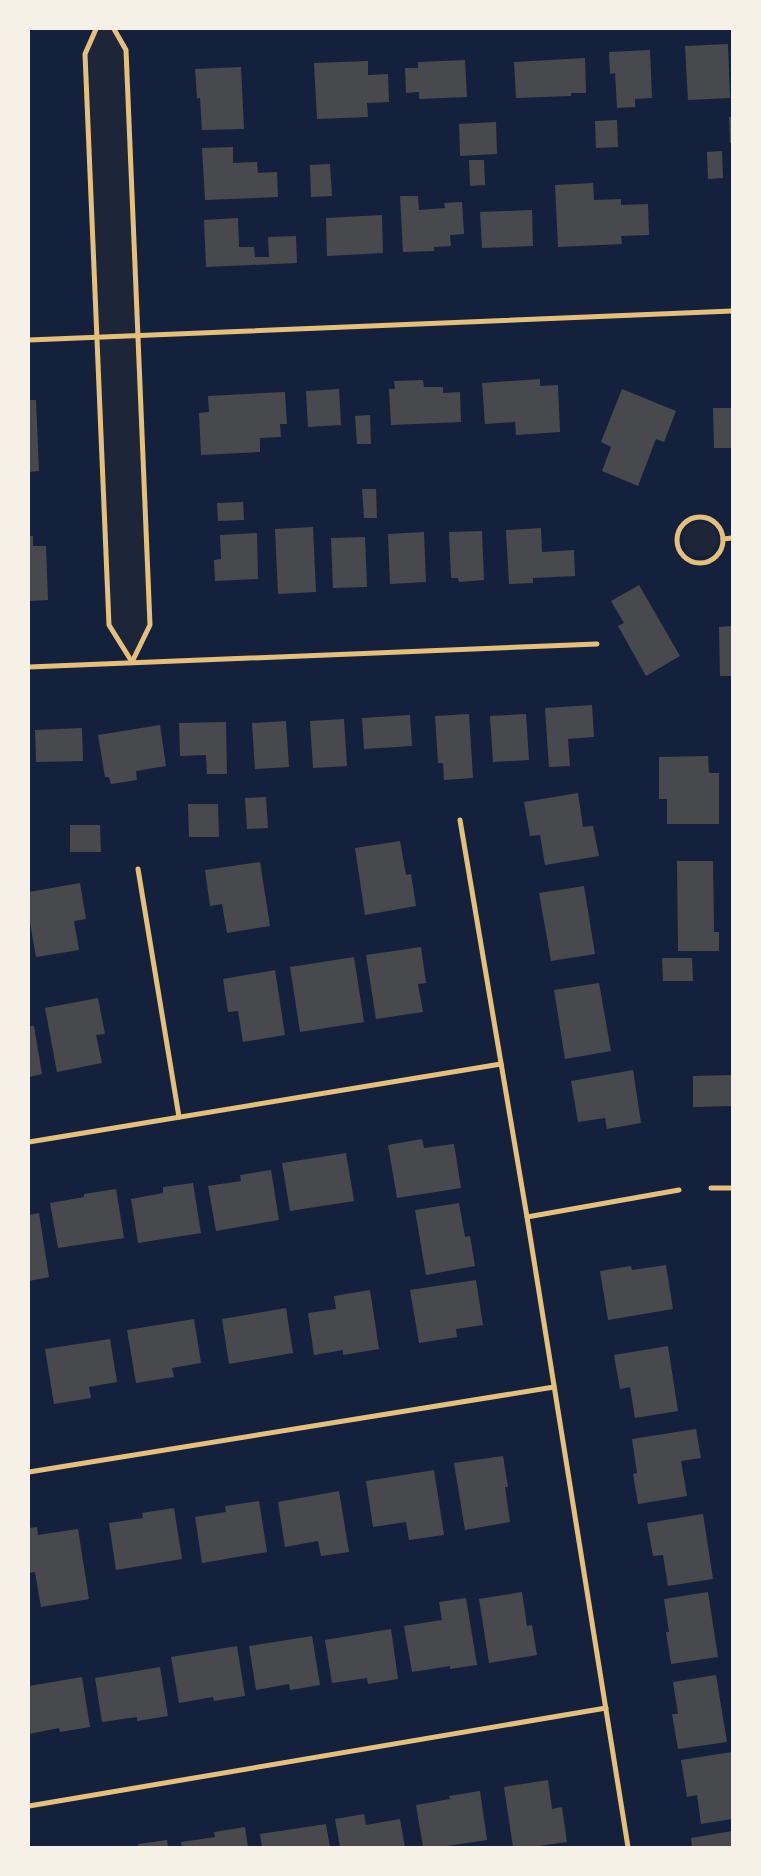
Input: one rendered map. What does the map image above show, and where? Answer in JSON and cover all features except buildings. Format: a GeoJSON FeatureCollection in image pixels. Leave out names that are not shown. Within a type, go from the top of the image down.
{"type":"FeatureCollection","features":[{"type":"Feature","properties":{"kind":"street"},"geometry":{"type":"LineString","coordinates":[[96,29],[85,54],[109,625],[132,662]]}},
{"type":"Feature","properties":{"kind":"street"},"geometry":{"type":"LineString","coordinates":[[114,29],[126,50],[150,624],[132,662]]}},
{"type":"Feature","properties":{"kind":"street"},"geometry":{"type":"LineString","coordinates":[[29,340],[732,311]]}},
{"type":"Feature","properties":{"kind":"street"},"geometry":{"type":"LineString","coordinates":[[698,517],[712,520],[718,525],[723,539],[719,553],[706,562],[692,561],[685,557],[678,543],[680,529],[685,523],[698,517]]}},
{"type":"Feature","properties":{"kind":"street"},"geometry":{"type":"LineString","coordinates":[[723,539],[732,538]]}},
{"type":"Feature","properties":{"kind":"street"},"geometry":{"type":"LineString","coordinates":[[29,666],[597,644]]}},
{"type":"Feature","properties":{"kind":"street"},"geometry":{"type":"LineString","coordinates":[[460,820],[500,1064],[528,1217],[628,1847]]}},
{"type":"Feature","properties":{"kind":"street"},"geometry":{"type":"LineString","coordinates":[[138,869],[180,1117]]}},
{"type":"Feature","properties":{"kind":"street"},"geometry":{"type":"LineString","coordinates":[[29,1142],[500,1064]]}},
{"type":"Feature","properties":{"kind":"street"},"geometry":{"type":"LineString","coordinates":[[711,1188],[732,1188]]}},
{"type":"Feature","properties":{"kind":"street"},"geometry":{"type":"LineString","coordinates":[[528,1217],[679,1190]]}},
{"type":"Feature","properties":{"kind":"street"},"geometry":{"type":"LineString","coordinates":[[29,1472],[554,1386]]}},
{"type":"Feature","properties":{"kind":"street"},"geometry":{"type":"LineString","coordinates":[[29,1806],[606,1708]]}},
{"type":"Feature","properties":{"kind":"shaded area"},"geometry":{"type":"Polygon","coordinates":[[[96,29],[114,29],[126,50],[150,625],[132,662],[109,625],[85,54],[96,29]]]}},
{"type":"Feature","properties":{"kind":"shaded area"},"geometry":{"type":"Polygon","coordinates":[[[701,522],[713,527],[718,539],[713,551],[701,556],[689,551],[684,539],[689,527],[701,522]]]}}]}
